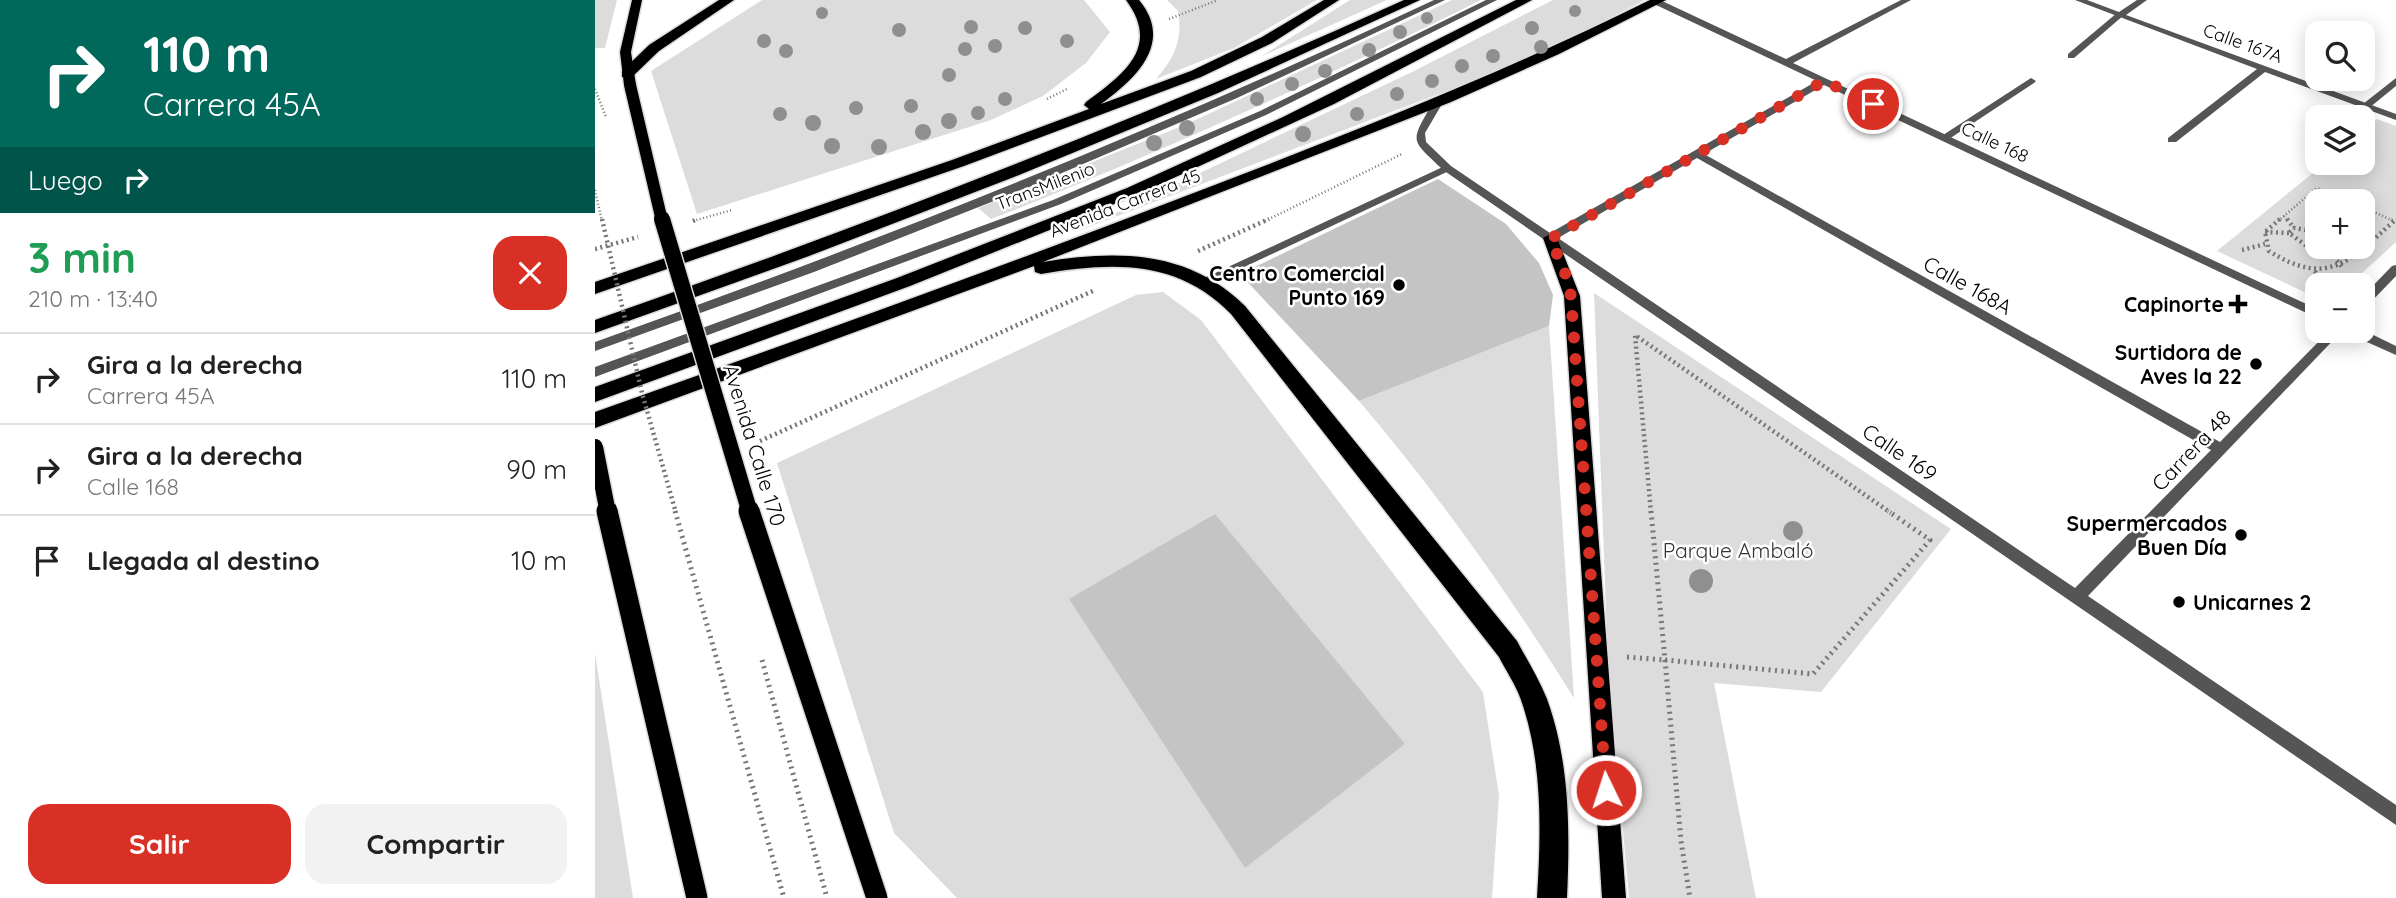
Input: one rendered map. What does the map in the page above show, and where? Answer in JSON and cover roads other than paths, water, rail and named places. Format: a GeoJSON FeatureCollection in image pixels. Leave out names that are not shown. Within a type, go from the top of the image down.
{"type":"FeatureCollection","features":[{"type":"Feature","properties":{"kind":"highway"},"geometry":{"type":"LineString","coordinates":[[628,79],[654,48],[728,0]]}},
{"type":"Feature","properties":{"kind":"highway"},"geometry":{"type":"LineString","coordinates":[[1067,122],[1111,91],[1147,48],[1149,27],[1143,10],[1132,0]]}},
{"type":"Feature","properties":{"kind":"highway"},"geometry":{"type":"LineString","coordinates":[[595,288],[1067,122],[1235,57],[1332,0]]}},
{"type":"Feature","properties":{"kind":"highway"},"geometry":{"type":"LineString","coordinates":[[595,327],[979,187],[1277,64],[1414,0]]}},
{"type":"Feature","properties":{"kind":"highway","name":"Avenida Carrera 45"},"geometry":{"type":"LineString","coordinates":[[595,395],[866,296],[1094,207],[1317,107],[1527,0]]}},
{"type":"Feature","properties":{"kind":"highway","name":"Avenida Carrera 45"},"geometry":{"type":"LineString","coordinates":[[595,420],[987,278],[1437,104],[1529,65],[1658,1]]}},
{"type":"Feature","properties":{"kind":"highway"},"geometry":{"type":"LineString","coordinates":[[987,278],[1062,264],[1114,260],[1170,268],[1204,281],[1238,310],[1508,649],[1533,698],[1545,739],[1555,860],[1552,898]]}},
{"type":"Feature","properties":{"kind":"main road","name":"Avenida Calle 170"},"geometry":{"type":"LineString","coordinates":[[637,0],[625,37],[628,79],[669,250],[737,472],[877,898]]}},
{"type":"Feature","properties":{"kind":"main road"},"geometry":{"type":"LineString","coordinates":[[1550,239],[1564,269],[1571,296],[1614,898]]}},
{"type":"Feature","properties":{"kind":"main road"},"geometry":{"type":"LineString","coordinates":[[595,447],[611,531],[697,898]]}},
{"type":"Feature","properties":{"kind":"street","name":"TransMilenio"},"geometry":{"type":"LineString","coordinates":[[595,347],[765,287],[1069,168],[1306,65],[1441,0]]}},
{"type":"Feature","properties":{"kind":"street","name":"TransMilenio"},"geometry":{"type":"LineString","coordinates":[[595,372],[1068,197],[1263,113],[1493,0]]}},
{"type":"Feature","properties":{"kind":"street"},"geometry":{"type":"LineString","coordinates":[[1786,63],[1907,0]]}},
{"type":"Feature","properties":{"kind":"street","name":"Calle 167A"},"geometry":{"type":"LineString","coordinates":[[2079,0],[2363,105]]}},
{"type":"Feature","properties":{"kind":"street"},"geometry":{"type":"LineString","coordinates":[[2071,56],[2120,15],[2143,0]]}},
{"type":"Feature","properties":{"kind":"street","name":"Calle 168"},"geometry":{"type":"LineString","coordinates":[[1658,1],[2305,308]]}},
{"type":"Feature","properties":{"kind":"street"},"geometry":{"type":"LineString","coordinates":[[2172,140],[2264,68]]}},
{"type":"Feature","properties":{"kind":"street"},"geometry":{"type":"LineString","coordinates":[[1945,138],[2031,80]]}},
{"type":"Feature","properties":{"kind":"street"},"geometry":{"type":"LineString","coordinates":[[1550,239],[1824,81]]}},
{"type":"Feature","properties":{"kind":"street"},"geometry":{"type":"LineString","coordinates":[[2367,105],[2396,81]]}},
{"type":"Feature","properties":{"kind":"street","name":"Calle 169"},"geometry":{"type":"LineString","coordinates":[[1437,104],[1420,133],[1421,143],[1447,167],[2396,816]]}},
{"type":"Feature","properties":{"kind":"street","name":"Calle 167A"},"geometry":{"type":"LineString","coordinates":[[2375,109],[2396,117]]}},
{"type":"Feature","properties":{"kind":"street","name":"Calle 168A"},"geometry":{"type":"LineString","coordinates":[[1697,154],[2221,449]]}},
{"type":"Feature","properties":{"kind":"street"},"geometry":{"type":"LineString","coordinates":[[1204,281],[1447,167]]}},
{"type":"Feature","properties":{"kind":"street"},"geometry":{"type":"LineString","coordinates":[[2375,291],[2396,269]]}},
{"type":"Feature","properties":{"kind":"street"},"geometry":{"type":"LineString","coordinates":[[2375,341],[2396,351]]}},
{"type":"Feature","properties":{"kind":"street","name":"Carrera 48"},"geometry":{"type":"LineString","coordinates":[[2076,598],[2324,343]]}},
{"type":"Feature","properties":{"kind":"place","name":"Centro Comercial Punto 169"},"geometry":{"type":"Point","coordinates":[1399,285]}},
{"type":"Feature","properties":{"kind":"place","name":"Capinorte"},"geometry":{"type":"Point","coordinates":[2238,304]}},
{"type":"Feature","properties":{"kind":"place","name":"Surtidora de Aves la 22"},"geometry":{"type":"Point","coordinates":[2256,364]}},
{"type":"Feature","properties":{"kind":"place","name":"Supermercados Buen Día"},"geometry":{"type":"Point","coordinates":[2241,535]}},
{"type":"Feature","properties":{"kind":"place","name":"Unicarnes 2"},"geometry":{"type":"Point","coordinates":[2179,602]}},
{"type":"Feature","properties":{"kind":"park label","name":"Parque Ambaló"},"geometry":{"type":"Point","coordinates":[1738,550]}}]}
